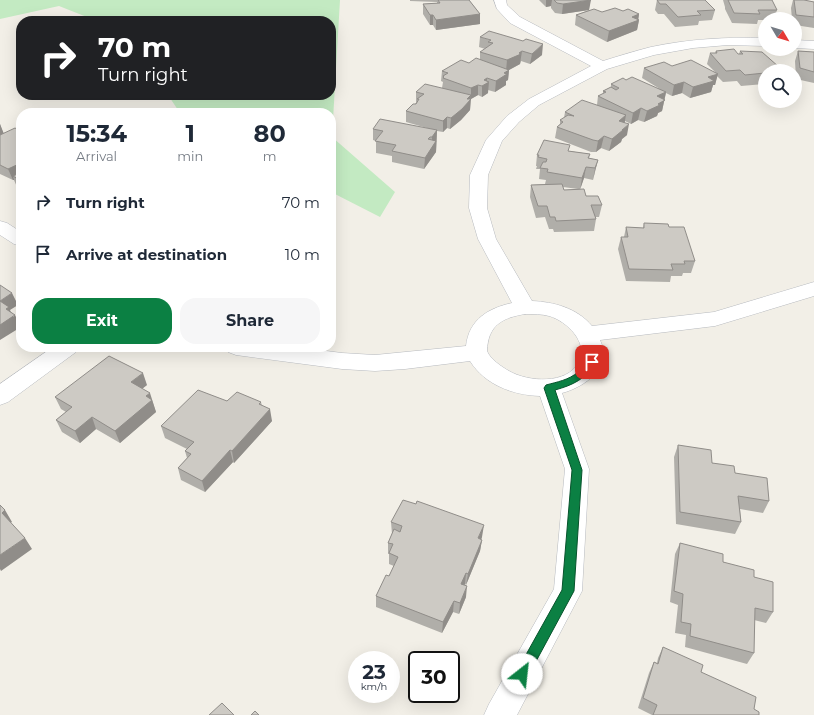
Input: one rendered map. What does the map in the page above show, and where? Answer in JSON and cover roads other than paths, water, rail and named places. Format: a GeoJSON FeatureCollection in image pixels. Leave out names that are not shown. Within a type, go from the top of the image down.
{"type":"FeatureCollection","features":[{"type":"Feature","properties":{"kind":"street"},"geometry":{"type":"LineString","coordinates":[[500,0],[501,6],[515,20],[602,66]]}},
{"type":"Feature","properties":{"kind":"street"},"geometry":{"type":"LineString","coordinates":[[525,307],[487,239],[478,208],[479,175],[494,140],[513,119],[534,102],[602,66],[652,50],[728,41],[758,42]]}},
{"type":"Feature","properties":{"kind":"street"},"geometry":{"type":"LineString","coordinates":[[802,44],[814,45]]}},
{"type":"Feature","properties":{"kind":"street"},"geometry":{"type":"LineString","coordinates":[[0,227],[16,237]]}},
{"type":"Feature","properties":{"kind":"street"},"geometry":{"type":"LineString","coordinates":[[588,334],[715,319],[814,289]]}},
{"type":"Feature","properties":{"kind":"street"},"geometry":{"type":"LineString","coordinates":[[525,307],[544,308],[562,314],[577,323],[588,334],[593,348],[592,362],[583,374],[568,383],[549,388],[529,387],[510,382],[494,373],[482,362],[477,352],[477,336],[483,325],[494,315],[508,309],[525,307]]}},
{"type":"Feature","properties":{"kind":"street"},"geometry":{"type":"LineString","coordinates":[[0,396],[61,352]]}},
{"type":"Feature","properties":{"kind":"street"},"geometry":{"type":"LineString","coordinates":[[274,352],[342,361],[375,363],[405,361],[477,352]]}},
{"type":"Feature","properties":{"kind":"street"},"geometry":{"type":"LineString","coordinates":[[500,715],[568,591],[577,470],[549,388]]}}]}
